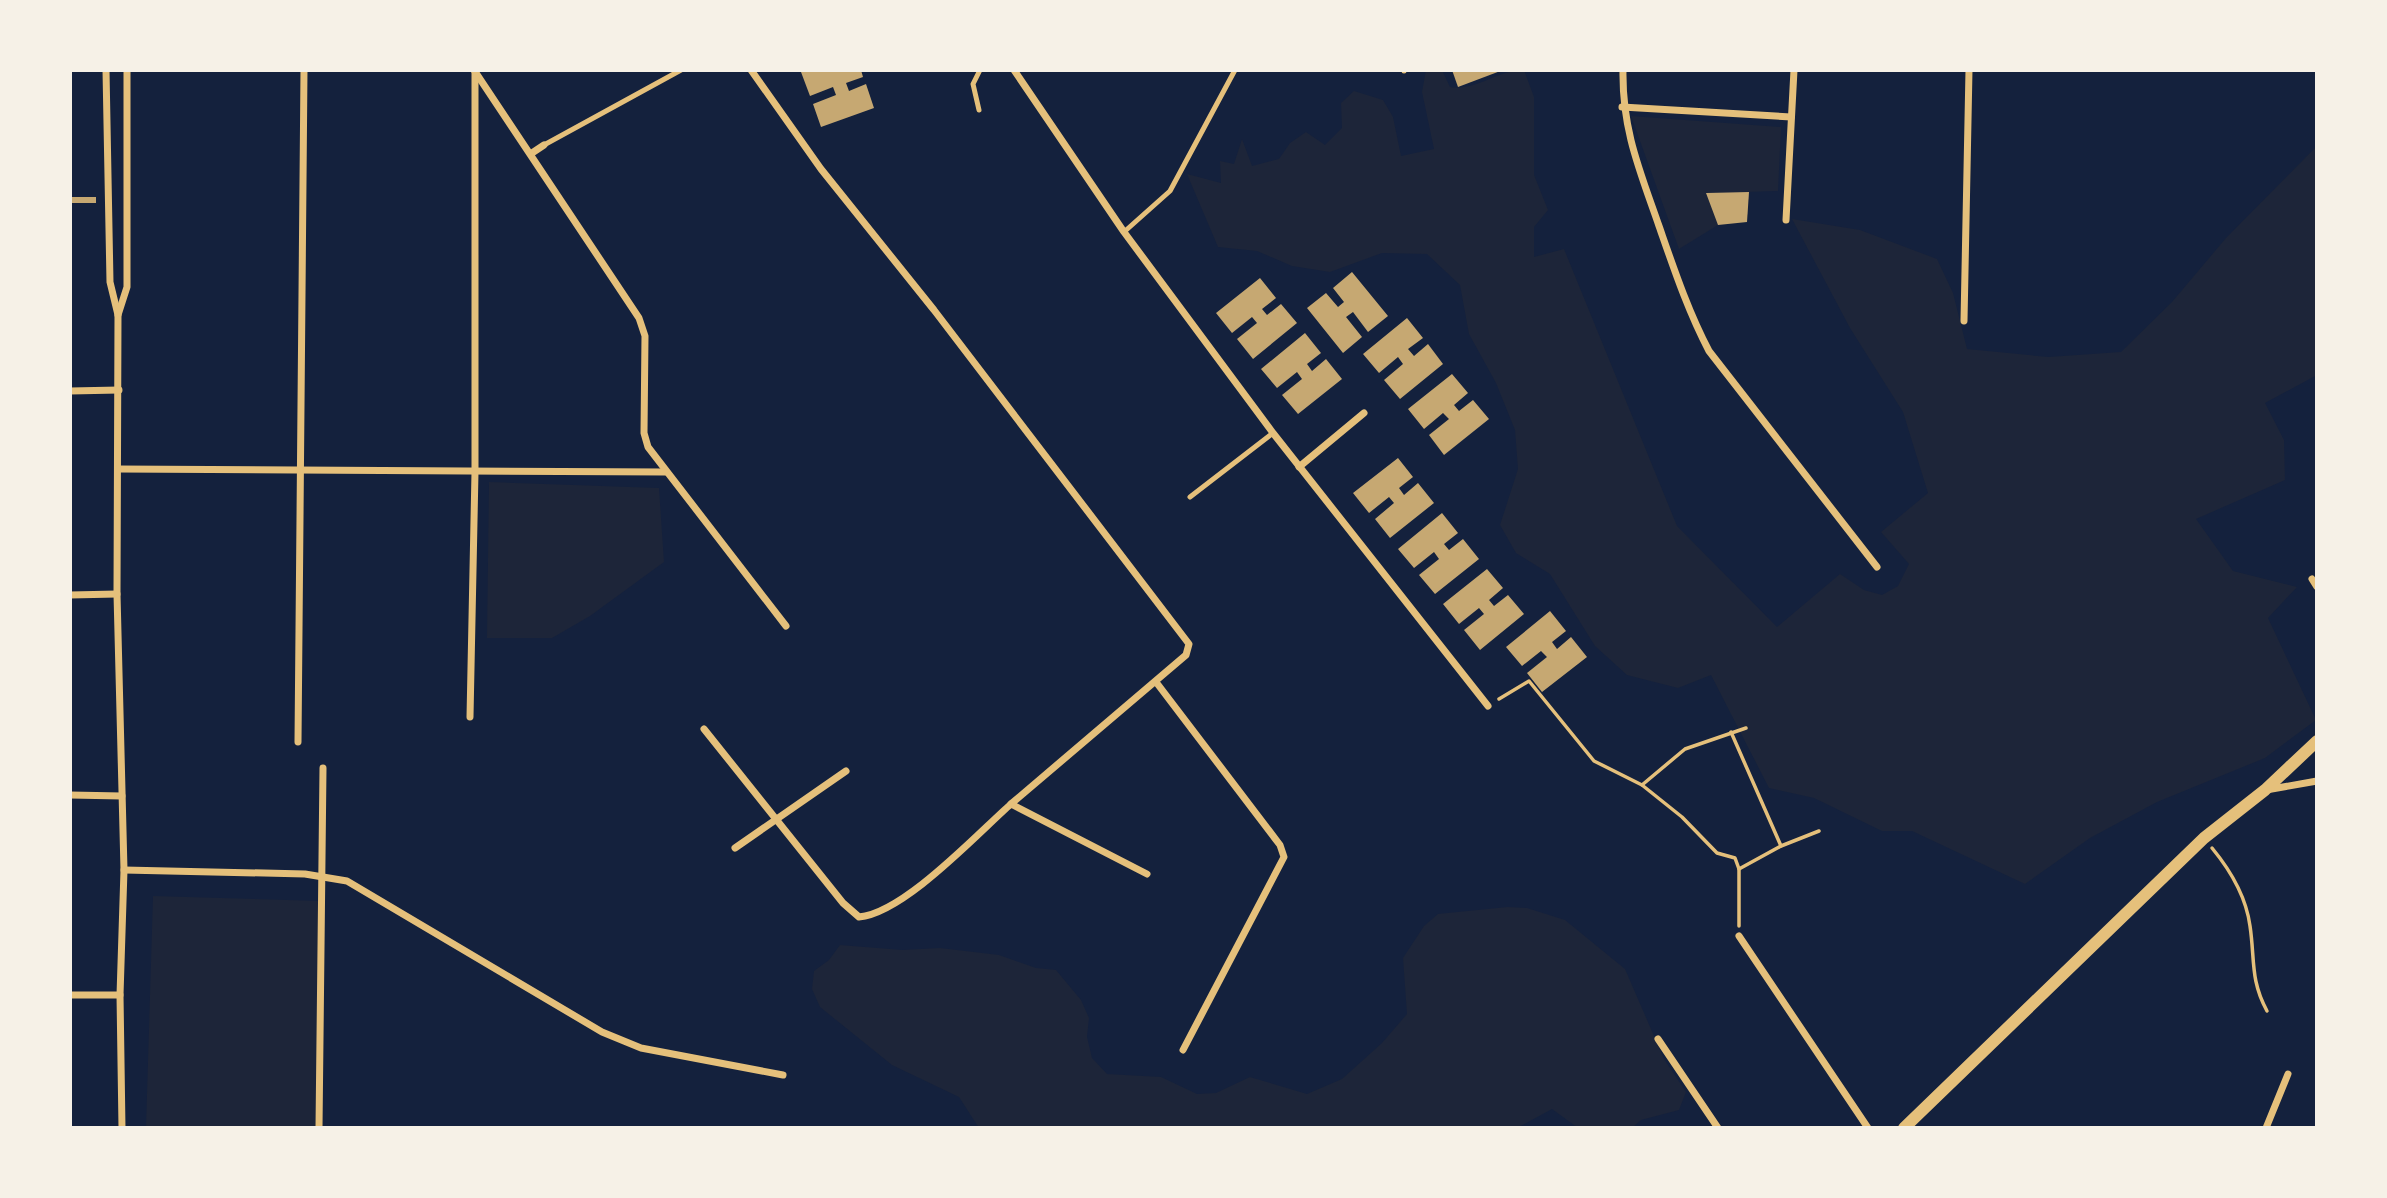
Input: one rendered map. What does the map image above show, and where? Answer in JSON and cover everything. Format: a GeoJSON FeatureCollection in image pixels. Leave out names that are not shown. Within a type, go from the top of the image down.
{"type":"FeatureCollection","features":[{"type":"Feature","properties":{"kind":"street"},"geometry":{"type":"LineString","coordinates":[[106,70],[110,282],[118,315],[117,594],[124,870],[120,995],[121,1128]]}},
{"type":"Feature","properties":{"kind":"street"},"geometry":{"type":"LineString","coordinates":[[118,315],[127,287],[127,70]]}},
{"type":"Feature","properties":{"kind":"street"},"geometry":{"type":"LineString","coordinates":[[298,742],[304,70]]}},
{"type":"Feature","properties":{"kind":"street"},"geometry":{"type":"LineString","coordinates":[[704,729],[843,903],[859,917],[869,916],[906,897],[1186,656],[1189,650],[1186,637],[934,310],[821,169],[751,70]]}},
{"type":"Feature","properties":{"kind":"street"},"geometry":{"type":"LineString","coordinates":[[1014,70],[1124,232],[1273,433],[1488,706]]}},
{"type":"Feature","properties":{"kind":"street"},"geometry":{"type":"LineString","coordinates":[[1623,70],[1622,107],[1629,137],[1689,313],[1709,351],[1877,568]]}},
{"type":"Feature","properties":{"kind":"street"},"geometry":{"type":"LineString","coordinates":[[1786,220],[1794,70]]}},
{"type":"Feature","properties":{"kind":"street"},"geometry":{"type":"LineString","coordinates":[[1964,321],[1969,70]]}},
{"type":"Feature","properties":{"kind":"street"},"geometry":{"type":"LineString","coordinates":[[475,71],[532,153],[639,318],[645,336],[644,433],[648,447],[786,626]]}},
{"type":"Feature","properties":{"kind":"street"},"geometry":{"type":"LineString","coordinates":[[470,718],[475,472],[475,71]]}},
{"type":"Feature","properties":{"kind":"street"},"geometry":{"type":"LineString","coordinates":[[1622,107],[1791,117]]}},
{"type":"Feature","properties":{"kind":"street"},"geometry":{"type":"LineString","coordinates":[[532,153],[544,145]]}},
{"type":"Feature","properties":{"kind":"street"},"geometry":{"type":"LineString","coordinates":[[70,391],[119,390]]}},
{"type":"Feature","properties":{"kind":"street"},"geometry":{"type":"LineString","coordinates":[[1299,467],[1364,413]]}},
{"type":"Feature","properties":{"kind":"street"},"geometry":{"type":"LineString","coordinates":[[118,469],[665,472]]}},
{"type":"Feature","properties":{"kind":"street"},"geometry":{"type":"LineString","coordinates":[[70,595],[117,594]]}},
{"type":"Feature","properties":{"kind":"street"},"geometry":{"type":"LineString","coordinates":[[1156,682],[1280,845],[1284,857],[1183,1051]]}},
{"type":"Feature","properties":{"kind":"street"},"geometry":{"type":"LineString","coordinates":[[1904,1128],[2204,838],[2265,790],[2317,741]]}},
{"type":"Feature","properties":{"kind":"street"},"geometry":{"type":"LineString","coordinates":[[319,1128],[324,876],[323,768]]}},
{"type":"Feature","properties":{"kind":"street"},"geometry":{"type":"LineString","coordinates":[[736,848],[846,771]]}},
{"type":"Feature","properties":{"kind":"street"},"geometry":{"type":"LineString","coordinates":[[2265,790],[2317,781]]}},
{"type":"Feature","properties":{"kind":"street"},"geometry":{"type":"LineString","coordinates":[[70,795],[122,796]]}},
{"type":"Feature","properties":{"kind":"street"},"geometry":{"type":"LineString","coordinates":[[1011,804],[1147,874]]}},
{"type":"Feature","properties":{"kind":"street"},"geometry":{"type":"LineString","coordinates":[[124,870],[324,876],[347,881],[602,1032],[641,1048],[783,1075]]}},
{"type":"Feature","properties":{"kind":"street"},"geometry":{"type":"LineString","coordinates":[[1739,936],[1868,1128]]}},
{"type":"Feature","properties":{"kind":"street"},"geometry":{"type":"LineString","coordinates":[[70,995],[120,995]]}},
{"type":"Feature","properties":{"kind":"street"},"geometry":{"type":"LineString","coordinates":[[1658,1039],[1718,1128]]}},
{"type":"Feature","properties":{"kind":"street"},"geometry":{"type":"LineString","coordinates":[[2266,1128],[2288,1074]]}},
{"type":"Feature","properties":{"kind":"lane"},"geometry":{"type":"LineString","coordinates":[[544,145],[681,70]]}},
{"type":"Feature","properties":{"kind":"lane"},"geometry":{"type":"LineString","coordinates":[[979,110],[973,84],[980,70]]}},
{"type":"Feature","properties":{"kind":"lane"},"geometry":{"type":"LineString","coordinates":[[1124,232],[1170,191],[1235,70]]}},
{"type":"Feature","properties":{"kind":"lane"},"geometry":{"type":"LineString","coordinates":[[1190,497],[1273,433]]}},
{"type":"Feature","properties":{"kind":"path"},"geometry":{"type":"LineString","coordinates":[[1488,706],[1529,681],[1594,761],[1642,785],[1682,817],[1717,853],[1735,858],[1739,869],[1739,936]]}},
{"type":"Feature","properties":{"kind":"path"},"geometry":{"type":"LineString","coordinates":[[1642,785],[1685,749],[1746,728]]}},
{"type":"Feature","properties":{"kind":"path"},"geometry":{"type":"LineString","coordinates":[[1731,732],[1781,846]]}},
{"type":"Feature","properties":{"kind":"path"},"geometry":{"type":"LineString","coordinates":[[1739,869],[1781,846],[1819,831]]}},
{"type":"Feature","properties":{"kind":"path"},"geometry":{"type":"LineString","coordinates":[[2204,838],[2233,874],[2242,896],[2250,924],[2255,990],[2267,1011]]}},
{"type":"Feature","properties":{"kind":"shaded area"},"geometry":{"type":"Polygon","coordinates":[[[1426,70],[1442,70],[1450,87],[1460,87],[1524,70],[1534,97],[1534,175],[1548,210],[1534,227],[1534,257],[1564,249],[1677,526],[1777,627],[1840,574],[1864,590],[1882,595],[1898,586],[1909,564],[1881,532],[1928,493],[1903,412],[1850,328],[1792,219],[1860,230],[1937,259],[1953,293],[1967,349],[2048,357],[2121,352],[2172,302],[2226,238],[2317,146],[2317,375],[2265,403],[2284,440],[2285,480],[2196,519],[2233,571],[2297,587],[2268,618],[2316,720],[2265,758],[2157,802],[2090,838],[2025,884],[1912,831],[1882,831],[1814,798],[1769,788],[1711,675],[1678,688],[1627,675],[1595,646],[1550,574],[1516,553],[1500,525],[1518,469],[1515,430],[1496,383],[1469,334],[1460,285],[1427,254],[1382,253],[1330,272],[1292,266],[1257,251],[1218,247],[1187,174],[1221,183],[1220,161],[1234,164],[1242,139],[1252,166],[1279,159],[1290,143],[1306,132],[1325,145],[1342,128],[1341,103],[1354,91],[1383,100],[1393,117],[1401,156],[1434,149],[1422,92],[1426,70]]]}},
{"type":"Feature","properties":{"kind":"shaded area"},"geometry":{"type":"Polygon","coordinates":[[[1631,116],[1781,127],[1778,191],[1706,193],[1718,225],[1679,249],[1631,116]]]}},
{"type":"Feature","properties":{"kind":"shaded area"},"geometry":{"type":"Polygon","coordinates":[[[489,482],[659,488],[664,562],[590,616],[552,638],[487,638],[489,482]]]}},
{"type":"Feature","properties":{"kind":"shaded area"},"geometry":{"type":"Polygon","coordinates":[[[153,896],[321,901],[321,1128],[146,1128],[153,896]]]}},
{"type":"Feature","properties":{"kind":"shaded area"},"geometry":{"type":"Polygon","coordinates":[[[1508,907],[1527,908],[1565,920],[1625,969],[1664,1059],[1686,1092],[1679,1110],[1641,1120],[1632,1128],[1578,1128],[1552,1109],[1517,1128],[979,1128],[959,1097],[892,1065],[820,1007],[812,989],[814,971],[829,960],[840,945],[902,950],[940,948],[999,955],[1036,968],[1056,970],[1081,1000],[1089,1018],[1087,1037],[1092,1058],[1107,1074],[1161,1077],[1197,1094],[1216,1093],[1250,1077],[1307,1094],[1342,1079],[1382,1043],[1407,1014],[1403,958],[1424,926],[1438,914],[1508,907]]]}},
{"type":"Feature","properties":{"kind":"building"},"geometry":{"type":"Polygon","coordinates":[[[861,70],[863,77],[846,83],[849,91],[866,84],[874,108],[821,127],[813,104],[836,95],[833,87],[810,96],[801,72],[861,70]]]}},
{"type":"Feature","properties":{"kind":"building"},"geometry":{"type":"Polygon","coordinates":[[[1452,70],[1503,70],[1458,87],[1452,70]]]}},
{"type":"Feature","properties":{"kind":"building"},"geometry":{"type":"Polygon","coordinates":[[[1749,192],[1747,222],[1718,225],[1706,193],[1749,192]]]}},
{"type":"Feature","properties":{"kind":"building"},"geometry":{"type":"Polygon","coordinates":[[[70,197],[96,197],[96,203],[70,203],[70,197]]]}},
{"type":"Feature","properties":{"kind":"building"},"geometry":{"type":"Polygon","coordinates":[[[1352,272],[1388,316],[1368,332],[1353,312],[1346,317],[1362,337],[1343,353],[1307,308],[1326,293],[1338,307],[1344,302],[1333,288],[1352,272]]]}},
{"type":"Feature","properties":{"kind":"building"},"geometry":{"type":"Polygon","coordinates":[[[1260,278],[1276,298],[1262,309],[1267,315],[1281,304],[1297,323],[1253,359],[1237,339],[1257,323],[1252,317],[1232,333],[1216,313],[1260,278]]]}},
{"type":"Feature","properties":{"kind":"building"},"geometry":{"type":"Polygon","coordinates":[[[1407,318],[1423,338],[1408,349],[1414,356],[1428,344],[1443,364],[1400,399],[1384,380],[1403,364],[1398,357],[1379,373],[1363,354],[1407,318]]]}},
{"type":"Feature","properties":{"kind":"building"},"geometry":{"type":"Polygon","coordinates":[[[1305,333],[1321,353],[1307,364],[1312,371],[1326,359],[1342,379],[1298,414],[1282,395],[1302,379],[1297,372],[1277,388],[1261,369],[1305,333]]]}},
{"type":"Feature","properties":{"kind":"building"},"geometry":{"type":"Polygon","coordinates":[[[1452,374],[1468,393],[1454,405],[1459,411],[1473,400],[1489,419],[1444,455],[1429,435],[1449,419],[1443,413],[1424,429],[1408,409],[1452,374]]]}},
{"type":"Feature","properties":{"kind":"building"},"geometry":{"type":"Polygon","coordinates":[[[1398,458],[1413,477],[1399,488],[1404,495],[1418,483],[1434,503],[1390,538],[1375,519],[1394,503],[1389,497],[1369,513],[1353,493],[1398,458]]]}},
{"type":"Feature","properties":{"kind":"building"},"geometry":{"type":"Polygon","coordinates":[[[1442,513],[1458,533],[1444,544],[1449,550],[1463,539],[1479,559],[1435,594],[1419,575],[1439,559],[1434,552],[1414,568],[1398,549],[1442,513]]]}},
{"type":"Feature","properties":{"kind":"building"},"geometry":{"type":"Polygon","coordinates":[[[1487,569],[1503,588],[1489,600],[1494,606],[1508,595],[1524,614],[1480,650],[1464,630],[1484,614],[1479,608],[1459,624],[1443,604],[1487,569]]]}},
{"type":"Feature","properties":{"kind":"building"},"geometry":{"type":"Polygon","coordinates":[[[1550,611],[1566,631],[1552,642],[1557,649],[1571,637],[1587,657],[1542,692],[1527,673],[1547,657],[1541,651],[1522,666],[1506,647],[1550,611]]]}}]}
